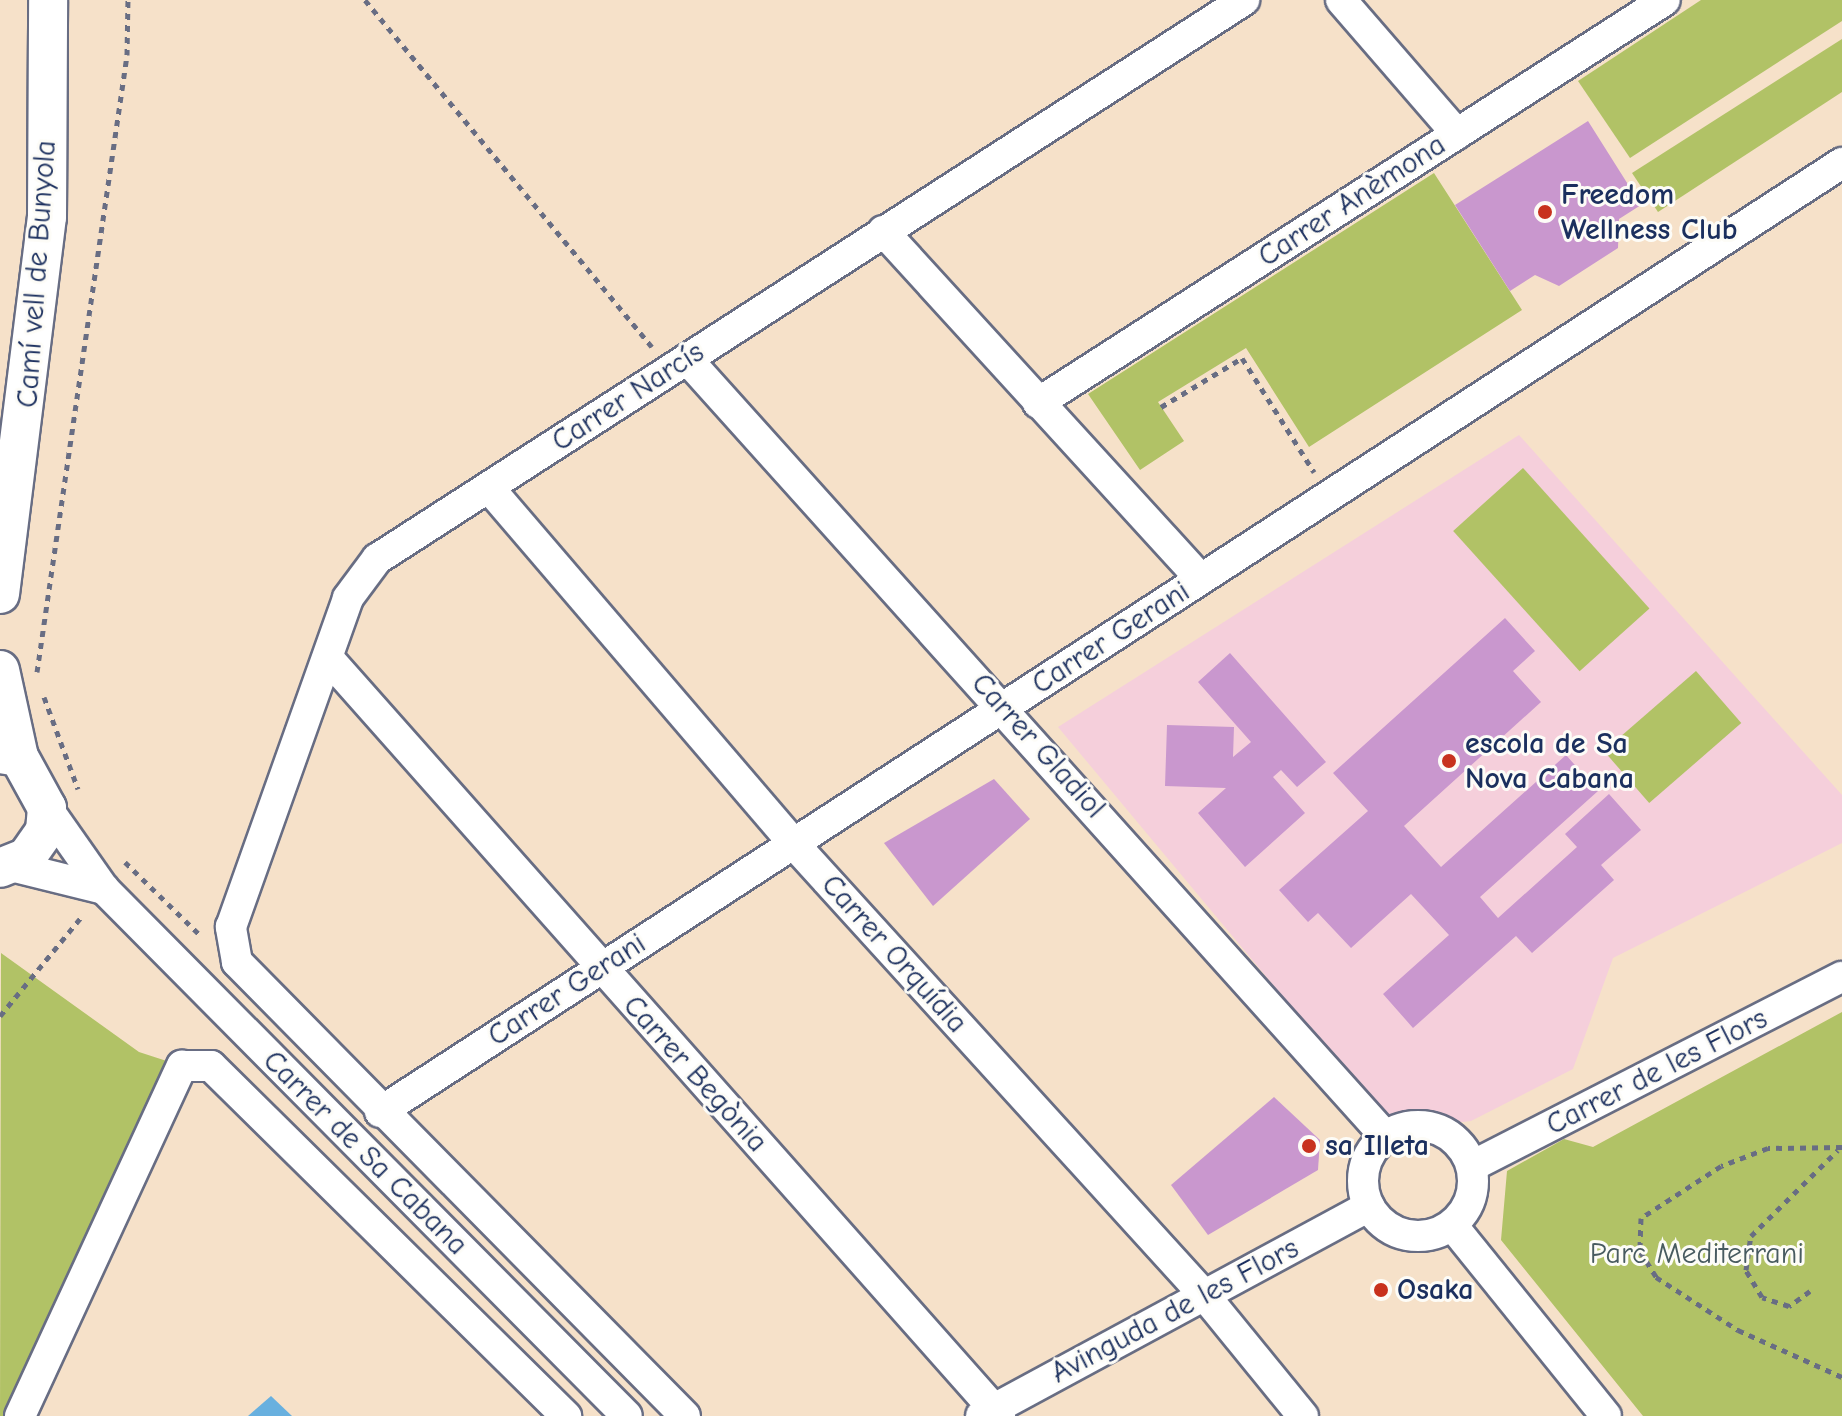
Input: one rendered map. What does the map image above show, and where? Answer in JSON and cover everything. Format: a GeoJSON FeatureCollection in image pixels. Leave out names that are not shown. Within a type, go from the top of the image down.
{"type":"FeatureCollection","features":[{"type":"Feature","properties":{"kind":"street","name":"Camí vell de Bunyola"},"geometry":{"type":"LineString","coordinates":[[0,594],[47,217],[48,0]]}},
{"type":"Feature","properties":{"kind":"street","name":"Carrer Narcís"},"geometry":{"type":"LineString","coordinates":[[380,1112],[237,962],[231,927],[348,598],[377,559],[1244,0]]}},
{"type":"Feature","properties":{"kind":"street"},"geometry":{"type":"LineString","coordinates":[[1341,0],[1457,134]]}},
{"type":"Feature","properties":{"kind":"street","name":"Carrer Anèmona"},"geometry":{"type":"LineString","coordinates":[[1038,403],[1665,0]]}},
{"type":"Feature","properties":{"kind":"street","name":"Carrer Gerani"},"geometry":{"type":"LineString","coordinates":[[380,1112],[1842,163]]}},
{"type":"Feature","properties":{"kind":"street"},"geometry":{"type":"LineString","coordinates":[[883,231],[1201,579]]}},
{"type":"Feature","properties":{"kind":"street","name":"Carrer Gladiol"},"geometry":{"type":"LineString","coordinates":[[687,359],[1004,707],[1386,1137]]}},
{"type":"Feature","properties":{"kind":"street","name":"Carrer Orquídia"},"geometry":{"type":"LineString","coordinates":[[489,488],[793,843],[1205,1296],[1303,1416]]}},
{"type":"Feature","properties":{"kind":"street","name":"Carrer Begònia"},"geometry":{"type":"LineString","coordinates":[[328,658],[992,1414]]}},
{"type":"Feature","properties":{"kind":"street"},"geometry":{"type":"LineString","coordinates":[[0,670],[10,756],[65,805],[45,831],[7,867]]}},
{"type":"Feature","properties":{"kind":"street","name":"Carrer de Sa Cabana"},"geometry":{"type":"LineString","coordinates":[[65,805],[104,889],[627,1416]]}},
{"type":"Feature","properties":{"kind":"street"},"geometry":{"type":"LineString","coordinates":[[7,867],[104,889]]}},
{"type":"Feature","properties":{"kind":"street","name":"Carrer de les Flors"},"geometry":{"type":"LineString","coordinates":[[1472,1166],[1842,977]]}},
{"type":"Feature","properties":{"kind":"street"},"geometry":{"type":"LineString","coordinates":[[20,1416],[182,1066],[211,1066],[566,1416]]}},
{"type":"Feature","properties":{"kind":"street"},"geometry":{"type":"LineString","coordinates":[[380,1112],[685,1416]]}},
{"type":"Feature","properties":{"kind":"street"},"geometry":{"type":"LineString","coordinates":[[1432,1128],[1457,1142],[1472,1166],[1473,1193],[1452,1225],[1414,1237],[1395,1232],[1369,1206],[1364,1168],[1386,1137],[1432,1128]]}},
{"type":"Feature","properties":{"kind":"street","name":"Avinguda de les Flors"},"geometry":{"type":"LineString","coordinates":[[992,1414],[1369,1206]]}},
{"type":"Feature","properties":{"kind":"street"},"geometry":{"type":"LineString","coordinates":[[1452,1225],[1606,1416]]}},
{"type":"Feature","properties":{"kind":"path"},"geometry":{"type":"LineString","coordinates":[[36,678],[127,55],[128,0]]}},
{"type":"Feature","properties":{"kind":"path"},"geometry":{"type":"LineString","coordinates":[[365,0],[645,345],[687,359]]}},
{"type":"Feature","properties":{"kind":"path"},"geometry":{"type":"LineString","coordinates":[[1161,407],[1242,358],[1329,496]]}},
{"type":"Feature","properties":{"kind":"path"},"geometry":{"type":"LineString","coordinates":[[42,692],[65,805]]}},
{"type":"Feature","properties":{"kind":"path"},"geometry":{"type":"LineString","coordinates":[[112,848],[200,935]]}},
{"type":"Feature","properties":{"kind":"path"},"geometry":{"type":"LineString","coordinates":[[0,1016],[104,889]]}},
{"type":"Feature","properties":{"kind":"path"},"geometry":{"type":"LineString","coordinates":[[1841,1148],[1768,1148],[1721,1166],[1641,1218],[1640,1251],[1656,1277],[1738,1330],[1842,1377]]}},
{"type":"Feature","properties":{"kind":"path"},"geometry":{"type":"LineString","coordinates":[[1810,1291],[1789,1306],[1762,1297],[1746,1270],[1751,1236],[1841,1148]]}},
{"type":"Feature","properties":{"kind":"shaded area","name":"escola de Sa Nova Cabana"},"geometry":{"type":"Polygon","coordinates":[[[1519,435],[1842,795],[1842,843],[1613,958],[1573,1069],[1471,1121],[1395,1131],[1058,727],[1519,435]]]}},
{"type":"Feature","properties":{"kind":"green space"},"geometry":{"type":"Polygon","coordinates":[[[1701,0],[1842,0],[1842,21],[1630,158],[1578,81],[1701,0]]]}},
{"type":"Feature","properties":{"kind":"green space"},"geometry":{"type":"Polygon","coordinates":[[[1842,39],[1842,92],[1658,212],[1632,173],[1842,39]]]}},
{"type":"Feature","properties":{"kind":"green space"},"geometry":{"type":"Polygon","coordinates":[[[1434,173],[1522,310],[1309,447],[1246,348],[1158,402],[1184,441],[1140,470],[1088,394],[1434,173]]]}},
{"type":"Feature","properties":{"kind":"green space"},"geometry":{"type":"Polygon","coordinates":[[[1523,468],[1649,608],[1580,671],[1453,531],[1523,468]]]}},
{"type":"Feature","properties":{"kind":"green space"},"geometry":{"type":"Polygon","coordinates":[[[1696,671],[1741,723],[1649,803],[1604,751],[1696,671]]]}},
{"type":"Feature","properties":{"kind":"green space"},"geometry":{"type":"Polygon","coordinates":[[[1,953],[139,1052],[182,1066],[20,1416],[0,1416],[1,953]]]}},
{"type":"Feature","properties":{"kind":"green space","name":"Parc Mediterrani"},"geometry":{"type":"Polygon","coordinates":[[[1842,1012],[1842,1416],[1643,1416],[1501,1240],[1507,1171],[1564,1139],[1593,1147],[1842,1012]]]}},
{"type":"Feature","properties":{"kind":"water"},"geometry":{"type":"Polygon","coordinates":[[[271,1396],[292,1416],[248,1416],[271,1396]]]}},
{"type":"Feature","properties":{"kind":"building","name":"Freedom Wellness Club"},"geometry":{"type":"Polygon","coordinates":[[[1588,121],[1641,205],[1619,219],[1618,248],[1559,286],[1535,275],[1510,291],[1455,205],[1588,121]]]}},
{"type":"Feature","properties":{"kind":"building"},"geometry":{"type":"Polygon","coordinates":[[[1505,618],[1535,651],[1513,671],[1541,702],[1404,826],[1441,867],[1566,755],[1598,791],[1480,897],[1498,918],[1577,847],[1565,834],[1609,794],[1641,830],[1601,865],[1614,880],[1532,953],[1516,936],[1413,1028],[1383,994],[1449,935],[1411,894],[1351,948],[1318,913],[1308,922],[1279,890],[1368,811],[1333,773],[1505,618]]]}},
{"type":"Feature","properties":{"kind":"building"},"geometry":{"type":"Polygon","coordinates":[[[1230,653],[1326,762],[1297,787],[1281,770],[1273,777],[1305,813],[1245,867],[1198,813],[1226,788],[1165,786],[1167,725],[1234,727],[1233,757],[1251,742],[1198,682],[1230,653]]]}},
{"type":"Feature","properties":{"kind":"building"},"geometry":{"type":"Polygon","coordinates":[[[994,779],[1030,819],[933,906],[884,843],[994,779]]]}},
{"type":"Feature","properties":{"kind":"building"},"geometry":{"type":"Polygon","coordinates":[[[1274,1097],[1320,1140],[1318,1170],[1208,1235],[1171,1185],[1274,1097]]]}},
{"type":"Feature","properties":{"kind":"place","name":"Freedom Wellness Club"},"geometry":{"type":"Point","coordinates":[1545,212]}},
{"type":"Feature","properties":{"kind":"place","name":"escola de Sa Nova Cabana"},"geometry":{"type":"Point","coordinates":[1449,761]}},
{"type":"Feature","properties":{"kind":"place","name":"sa Illeta"},"geometry":{"type":"Point","coordinates":[1309,1146]}},
{"type":"Feature","properties":{"kind":"place","name":"Osaka"},"geometry":{"type":"Point","coordinates":[1381,1290]}}]}
